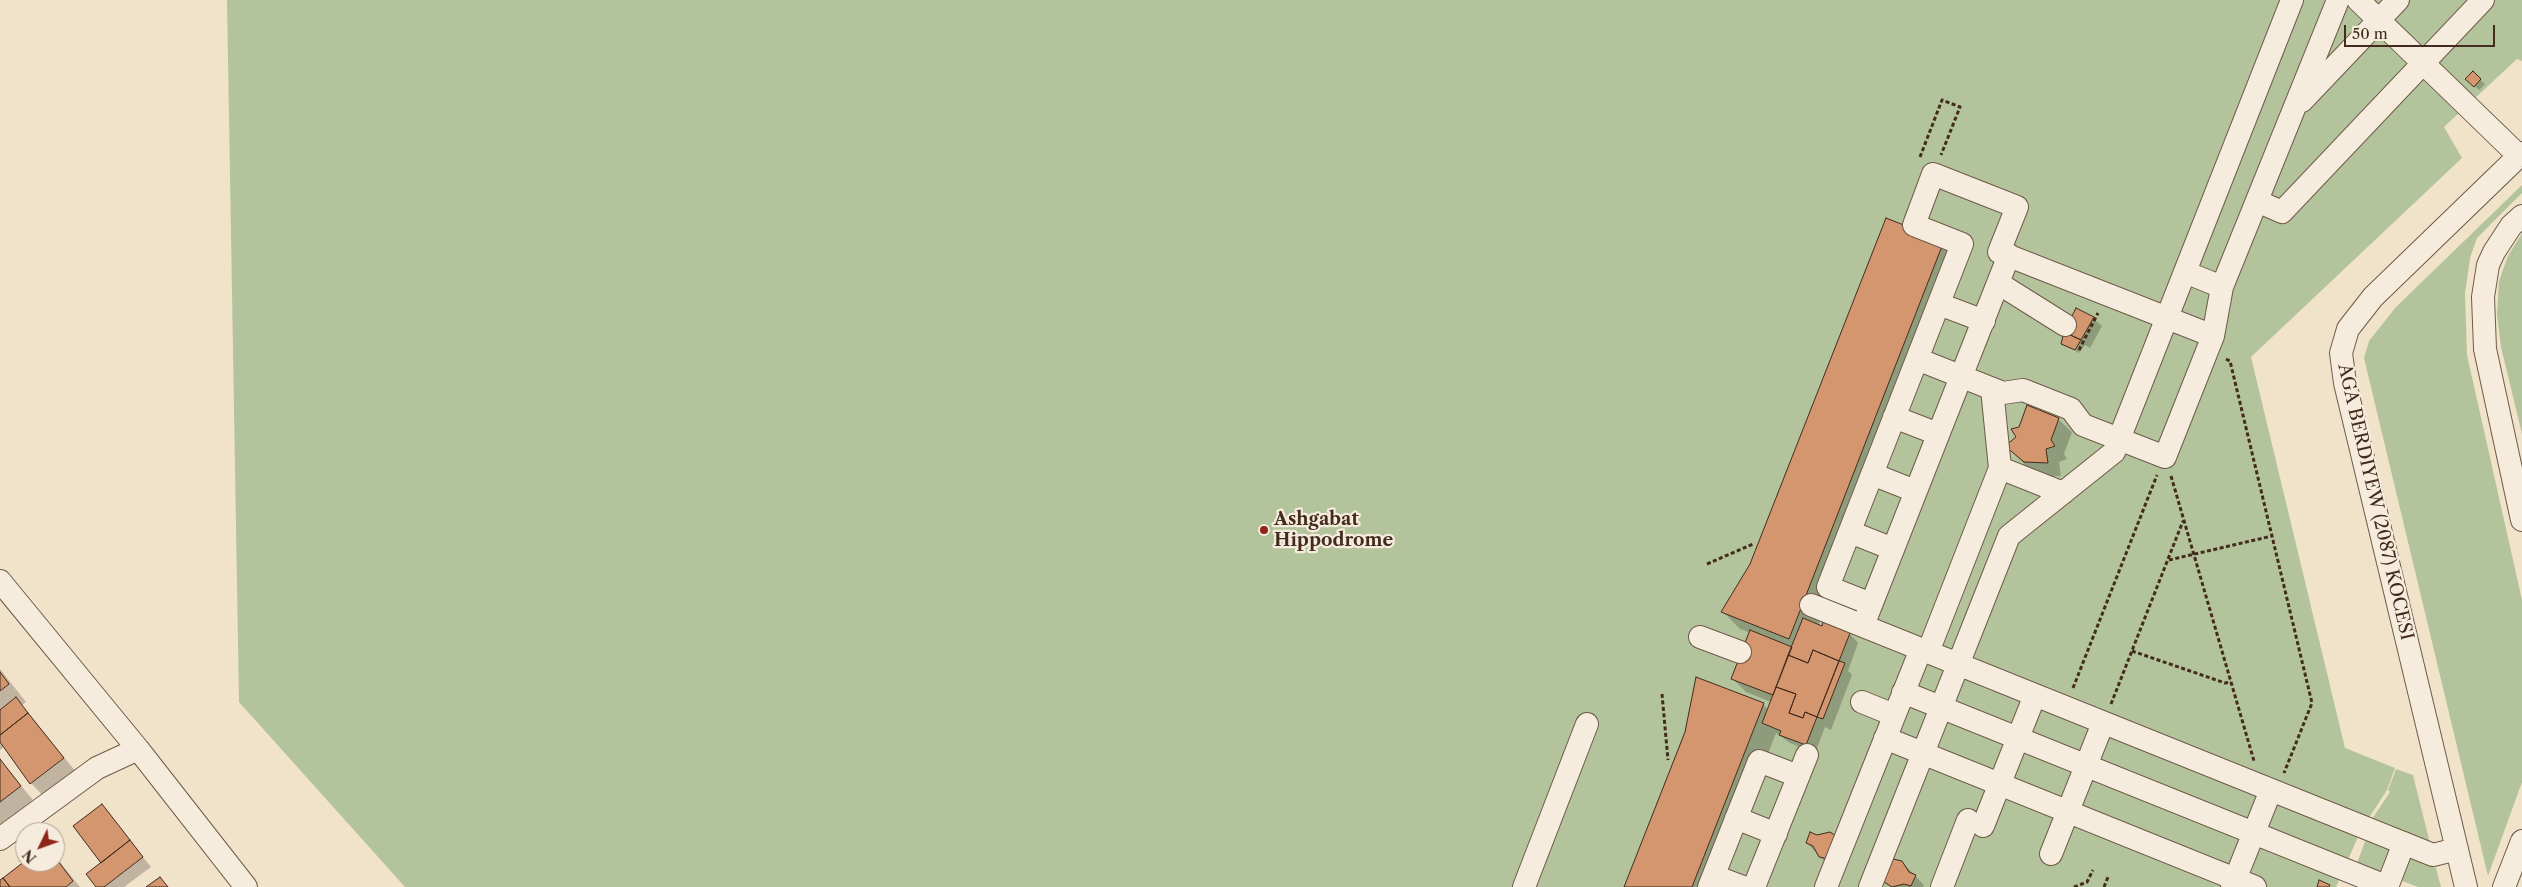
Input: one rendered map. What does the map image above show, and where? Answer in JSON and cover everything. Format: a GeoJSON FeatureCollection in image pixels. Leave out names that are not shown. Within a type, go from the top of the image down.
{"type":"FeatureCollection","features":[{"type":"Feature","properties":{"kind":"street"},"geometry":{"type":"LineString","coordinates":[[1870,887],[2009,536],[2114,452],[2292,0]]}},
{"type":"Feature","properties":{"kind":"street"},"geometry":{"type":"LineString","coordinates":[[1917,359],[2003,393],[2023,390],[2071,409],[2084,425],[2165,457],[2210,343],[2222,287],[2338,0]]}},
{"type":"Feature","properties":{"kind":"street"},"geometry":{"type":"LineString","coordinates":[[2358,0],[2520,154]]}},
{"type":"Feature","properties":{"kind":"street"},"geometry":{"type":"LineString","coordinates":[[2294,109],[2398,0]]}},
{"type":"Feature","properties":{"kind":"street"},"geometry":{"type":"LineString","coordinates":[[2257,201],[2282,212],[2483,0]]}},
{"type":"Feature","properties":{"kind":"street","name":"AGA BERDIYEW (2087) KOCESI"},"geometry":{"type":"LineString","coordinates":[[2466,887],[2345,383],[2341,353],[2348,329],[2373,297],[2520,154]]}},
{"type":"Feature","properties":{"kind":"street"},"geometry":{"type":"LineString","coordinates":[[1871,604],[1828,587],[1962,244],[1914,225],[1925,169],[2017,207],[1999,252],[2167,318],[2210,343]]}},
{"type":"Feature","properties":{"kind":"street"},"geometry":{"type":"LineString","coordinates":[[2522,216],[2501,239],[2488,265],[2483,297],[2483,320],[2486,349],[2522,520]]}},
{"type":"Feature","properties":{"kind":"street"},"geometry":{"type":"LineString","coordinates":[[1863,626],[2009,255]]}},
{"type":"Feature","properties":{"kind":"street"},"geometry":{"type":"LineString","coordinates":[[2185,272],[2222,287]]}},
{"type":"Feature","properties":{"kind":"street"},"geometry":{"type":"LineString","coordinates":[[1998,284],[2065,325]]}},
{"type":"Feature","properties":{"kind":"street"},"geometry":{"type":"LineString","coordinates":[[1939,304],[1984,321]]}},
{"type":"Feature","properties":{"kind":"street"},"geometry":{"type":"LineString","coordinates":[[1826,887],[1903,692],[1925,651],[1979,524],[2000,468],[1992,389]]}},
{"type":"Feature","properties":{"kind":"street"},"geometry":{"type":"LineString","coordinates":[[1894,417],[1938,434]]}},
{"type":"Feature","properties":{"kind":"street"},"geometry":{"type":"LineString","coordinates":[[2000,468],[2063,493]]}},
{"type":"Feature","properties":{"kind":"street"},"geometry":{"type":"LineString","coordinates":[[1872,474],[1915,491]]}},
{"type":"Feature","properties":{"kind":"street"},"geometry":{"type":"LineString","coordinates":[[1979,524],[2009,536]]}},
{"type":"Feature","properties":{"kind":"street"},"geometry":{"type":"LineString","coordinates":[[1850,532],[1893,549]]}},
{"type":"Feature","properties":{"kind":"street"},"geometry":{"type":"LineString","coordinates":[[0,581],[132,752],[230,887]]}},
{"type":"Feature","properties":{"kind":"street"},"geometry":{"type":"LineString","coordinates":[[0,592],[246,887]]}},
{"type":"Feature","properties":{"kind":"street"},"geometry":{"type":"LineString","coordinates":[[1811,605],[2433,855],[2457,849]]}},
{"type":"Feature","properties":{"kind":"street"},"geometry":{"type":"LineString","coordinates":[[1700,637],[1740,652]]}},
{"type":"Feature","properties":{"kind":"street"},"geometry":{"type":"LineString","coordinates":[[1903,692],[2387,887],[2404,843]]}},
{"type":"Feature","properties":{"kind":"street"},"geometry":{"type":"LineString","coordinates":[[1942,887],[1976,823],[2000,784],[2036,695]]}},
{"type":"Feature","properties":{"kind":"street"},"geometry":{"type":"LineString","coordinates":[[1862,702],[1894,715]]}},
{"type":"Feature","properties":{"kind":"street"},"geometry":{"type":"LineString","coordinates":[[2051,854],[2103,722]]}},
{"type":"Feature","properties":{"kind":"street"},"geometry":{"type":"LineString","coordinates":[[1524,887],[1587,724]]}},
{"type":"Feature","properties":{"kind":"street"},"geometry":{"type":"LineString","coordinates":[[1885,738],[2241,884],[2267,788]]}},
{"type":"Feature","properties":{"kind":"street"},"geometry":{"type":"LineString","coordinates":[[0,839],[97,768],[132,752]]}},
{"type":"Feature","properties":{"kind":"street"},"geometry":{"type":"LineString","coordinates":[[1754,887],[1807,755]]}},
{"type":"Feature","properties":{"kind":"street"},"geometry":{"type":"LineString","coordinates":[[1743,887],[1711,881],[1759,761],[1798,776]]}},
{"type":"Feature","properties":{"kind":"street"},"geometry":{"type":"LineString","coordinates":[[1736,818],[1776,834]]}},
{"type":"Feature","properties":{"kind":"street"},"geometry":{"type":"LineString","coordinates":[[2504,887],[2522,842]]}},
{"type":"Feature","properties":{"kind":"path"},"geometry":{"type":"LineString","coordinates":[[1942,100],[1960,107],[1925,169],[1942,100]]}},
{"type":"Feature","properties":{"kind":"path"},"geometry":{"type":"LineString","coordinates":[[2079,350],[2107,294]]}},
{"type":"Feature","properties":{"kind":"path"},"geometry":{"type":"LineString","coordinates":[[2165,457],[2257,773],[2267,788],[2312,703],[2230,361],[2210,343]]}},
{"type":"Feature","properties":{"kind":"path"},"geometry":{"type":"LineString","coordinates":[[2065,707],[2165,457]]}},
{"type":"Feature","properties":{"kind":"path"},"geometry":{"type":"LineString","coordinates":[[2103,722],[2184,521]]}},
{"type":"Feature","properties":{"kind":"path"},"geometry":{"type":"LineString","coordinates":[[2168,561],[2272,536]]}},
{"type":"Feature","properties":{"kind":"path"},"geometry":{"type":"LineString","coordinates":[[1707,564],[1753,544]]}},
{"type":"Feature","properties":{"kind":"path"},"geometry":{"type":"LineString","coordinates":[[2132,651],[2225,683],[2230,682]]}},
{"type":"Feature","properties":{"kind":"path"},"geometry":{"type":"LineString","coordinates":[[1662,694],[1668,760]]}},
{"type":"Feature","properties":{"kind":"path"},"geometry":{"type":"LineString","coordinates":[[2074,887],[2087,882],[2093,870]]}},
{"type":"Feature","properties":{"kind":"path"},"geometry":{"type":"LineString","coordinates":[[2104,887],[2108,876]]}},
{"type":"Feature","properties":{"kind":"green space","name":"Ashgabat Hippodrome"},"geometry":{"type":"Polygon","coordinates":[[[227,0],[2522,0],[2522,61],[2517,59],[2444,127],[2462,158],[2251,357],[2345,748],[2395,768],[2387,790],[2361,830],[2336,887],[405,887],[239,702],[227,0]]]}},
{"type":"Feature","properties":{"kind":"green space"},"geometry":{"type":"Polygon","coordinates":[[[2522,185],[2522,193],[2477,238],[2470,258],[2465,294],[2467,355],[2522,600],[2522,782],[2488,876],[2364,358],[2369,341],[2396,307],[2522,185]]]}},
{"type":"Feature","properties":{"kind":"green space"},"geometry":{"type":"Polygon","coordinates":[[[2522,233],[2522,434],[2501,347],[2497,315],[2499,281],[2508,256],[2522,233]]]}},
{"type":"Feature","properties":{"kind":"green space"},"geometry":{"type":"Polygon","coordinates":[[[2396,769],[2413,775],[2430,843],[2372,819],[2390,792],[2388,790],[2396,769]]]}},
{"type":"Feature","properties":{"kind":"green space"},"geometry":{"type":"Polygon","coordinates":[[[2366,839],[2391,850],[2382,873],[2357,863],[2366,839]]]}},
{"type":"Feature","properties":{"kind":"green space"},"geometry":{"type":"Polygon","coordinates":[[[2409,857],[2436,868],[2441,887],[2418,887],[2400,880],[2409,857]]]}},
{"type":"Feature","properties":{"kind":"building"},"geometry":{"type":"Polygon","coordinates":[[[2473,71],[2481,79],[2474,87],[2465,79],[2473,71]]]}},
{"type":"Feature","properties":{"kind":"building"},"geometry":{"type":"Polygon","coordinates":[[[1886,218],[1944,241],[1789,639],[1721,612],[1750,564],[1886,218]]]}},
{"type":"Feature","properties":{"kind":"building"},"geometry":{"type":"Polygon","coordinates":[[[2076,308],[2094,317],[2081,340],[2064,332],[2076,308]]]}},
{"type":"Feature","properties":{"kind":"building"},"geometry":{"type":"Polygon","coordinates":[[[2064,332],[2081,340],[2075,350],[2061,344],[2064,332]]]}},
{"type":"Feature","properties":{"kind":"building"},"geometry":{"type":"Polygon","coordinates":[[[2027,405],[2059,418],[2051,440],[2055,446],[2046,449],[2048,463],[2024,462],[2005,446],[2016,437],[2011,429],[2019,427],[2027,405]]]}},
{"type":"Feature","properties":{"kind":"building"},"geometry":{"type":"Polygon","coordinates":[[[1803,618],[1822,626],[1823,622],[1850,633],[1839,661],[1813,650],[1808,663],[1788,655],[1803,618]]]}},
{"type":"Feature","properties":{"kind":"building"},"geometry":{"type":"Polygon","coordinates":[[[1750,630],[1792,647],[1773,695],[1731,679],[1750,630]]]}},
{"type":"Feature","properties":{"kind":"building"},"geometry":{"type":"Polygon","coordinates":[[[1813,650],[1839,661],[1817,717],[1805,712],[1803,718],[1789,713],[1796,694],[1776,687],[1788,655],[1808,663],[1813,650]]]}},
{"type":"Feature","properties":{"kind":"building"},"geometry":{"type":"Polygon","coordinates":[[[1839,661],[1845,663],[1823,719],[1817,717],[1839,661]]]}},
{"type":"Feature","properties":{"kind":"building"},"geometry":{"type":"Polygon","coordinates":[[[0,672],[9,684],[0,691],[0,672]]]}},
{"type":"Feature","properties":{"kind":"building"},"geometry":{"type":"Polygon","coordinates":[[[1696,677],[1764,703],[1692,887],[1624,887],[1685,732],[1696,677]]]}},
{"type":"Feature","properties":{"kind":"building"},"geometry":{"type":"Polygon","coordinates":[[[1776,687],[1796,694],[1789,713],[1803,718],[1805,712],[1817,717],[1806,745],[1779,735],[1781,731],[1762,723],[1776,687]]]}},
{"type":"Feature","properties":{"kind":"building"},"geometry":{"type":"Polygon","coordinates":[[[16,697],[28,713],[0,735],[0,710],[16,697]]]}},
{"type":"Feature","properties":{"kind":"building"},"geometry":{"type":"Polygon","coordinates":[[[28,713],[64,758],[30,784],[0,742],[0,735],[28,713]]]}},
{"type":"Feature","properties":{"kind":"building"},"geometry":{"type":"Polygon","coordinates":[[[0,759],[21,786],[0,802],[0,759]]]}},
{"type":"Feature","properties":{"kind":"building"},"geometry":{"type":"Polygon","coordinates":[[[102,804],[130,840],[101,863],[73,826],[102,804]]]}},
{"type":"Feature","properties":{"kind":"building"},"geometry":{"type":"Polygon","coordinates":[[[1810,832],[1817,835],[1830,832],[1838,837],[1829,859],[1819,857],[1813,846],[1806,843],[1810,832]]]}},
{"type":"Feature","properties":{"kind":"building"},"geometry":{"type":"Polygon","coordinates":[[[130,840],[143,857],[104,887],[96,887],[86,874],[130,840]]]}},
{"type":"Feature","properties":{"kind":"building"},"geometry":{"type":"Polygon","coordinates":[[[1893,859],[1902,861],[1909,872],[1916,875],[1911,886],[1904,884],[1892,887],[1884,882],[1893,859]]]}},
{"type":"Feature","properties":{"kind":"building"},"geometry":{"type":"Polygon","coordinates":[[[15,869],[15,872],[65,872],[65,870],[73,881],[66,887],[10,887],[3,878],[15,869]]]}},
{"type":"Feature","properties":{"kind":"building"},"geometry":{"type":"Polygon","coordinates":[[[160,877],[168,887],[146,887],[160,877]]]}},
{"type":"Feature","properties":{"kind":"building"},"geometry":{"type":"Polygon","coordinates":[[[3,878],[10,887],[0,887],[0,880],[3,878]]]}},
{"type":"Feature","properties":{"kind":"building"},"geometry":{"type":"Polygon","coordinates":[[[2319,880],[2330,885],[2329,887],[2317,887],[2319,880]]]}},
{"type":"Feature","properties":{"kind":"place","name":"Ashgabat Hippodrome"},"geometry":{"type":"Point","coordinates":[1264,530]}}]}
